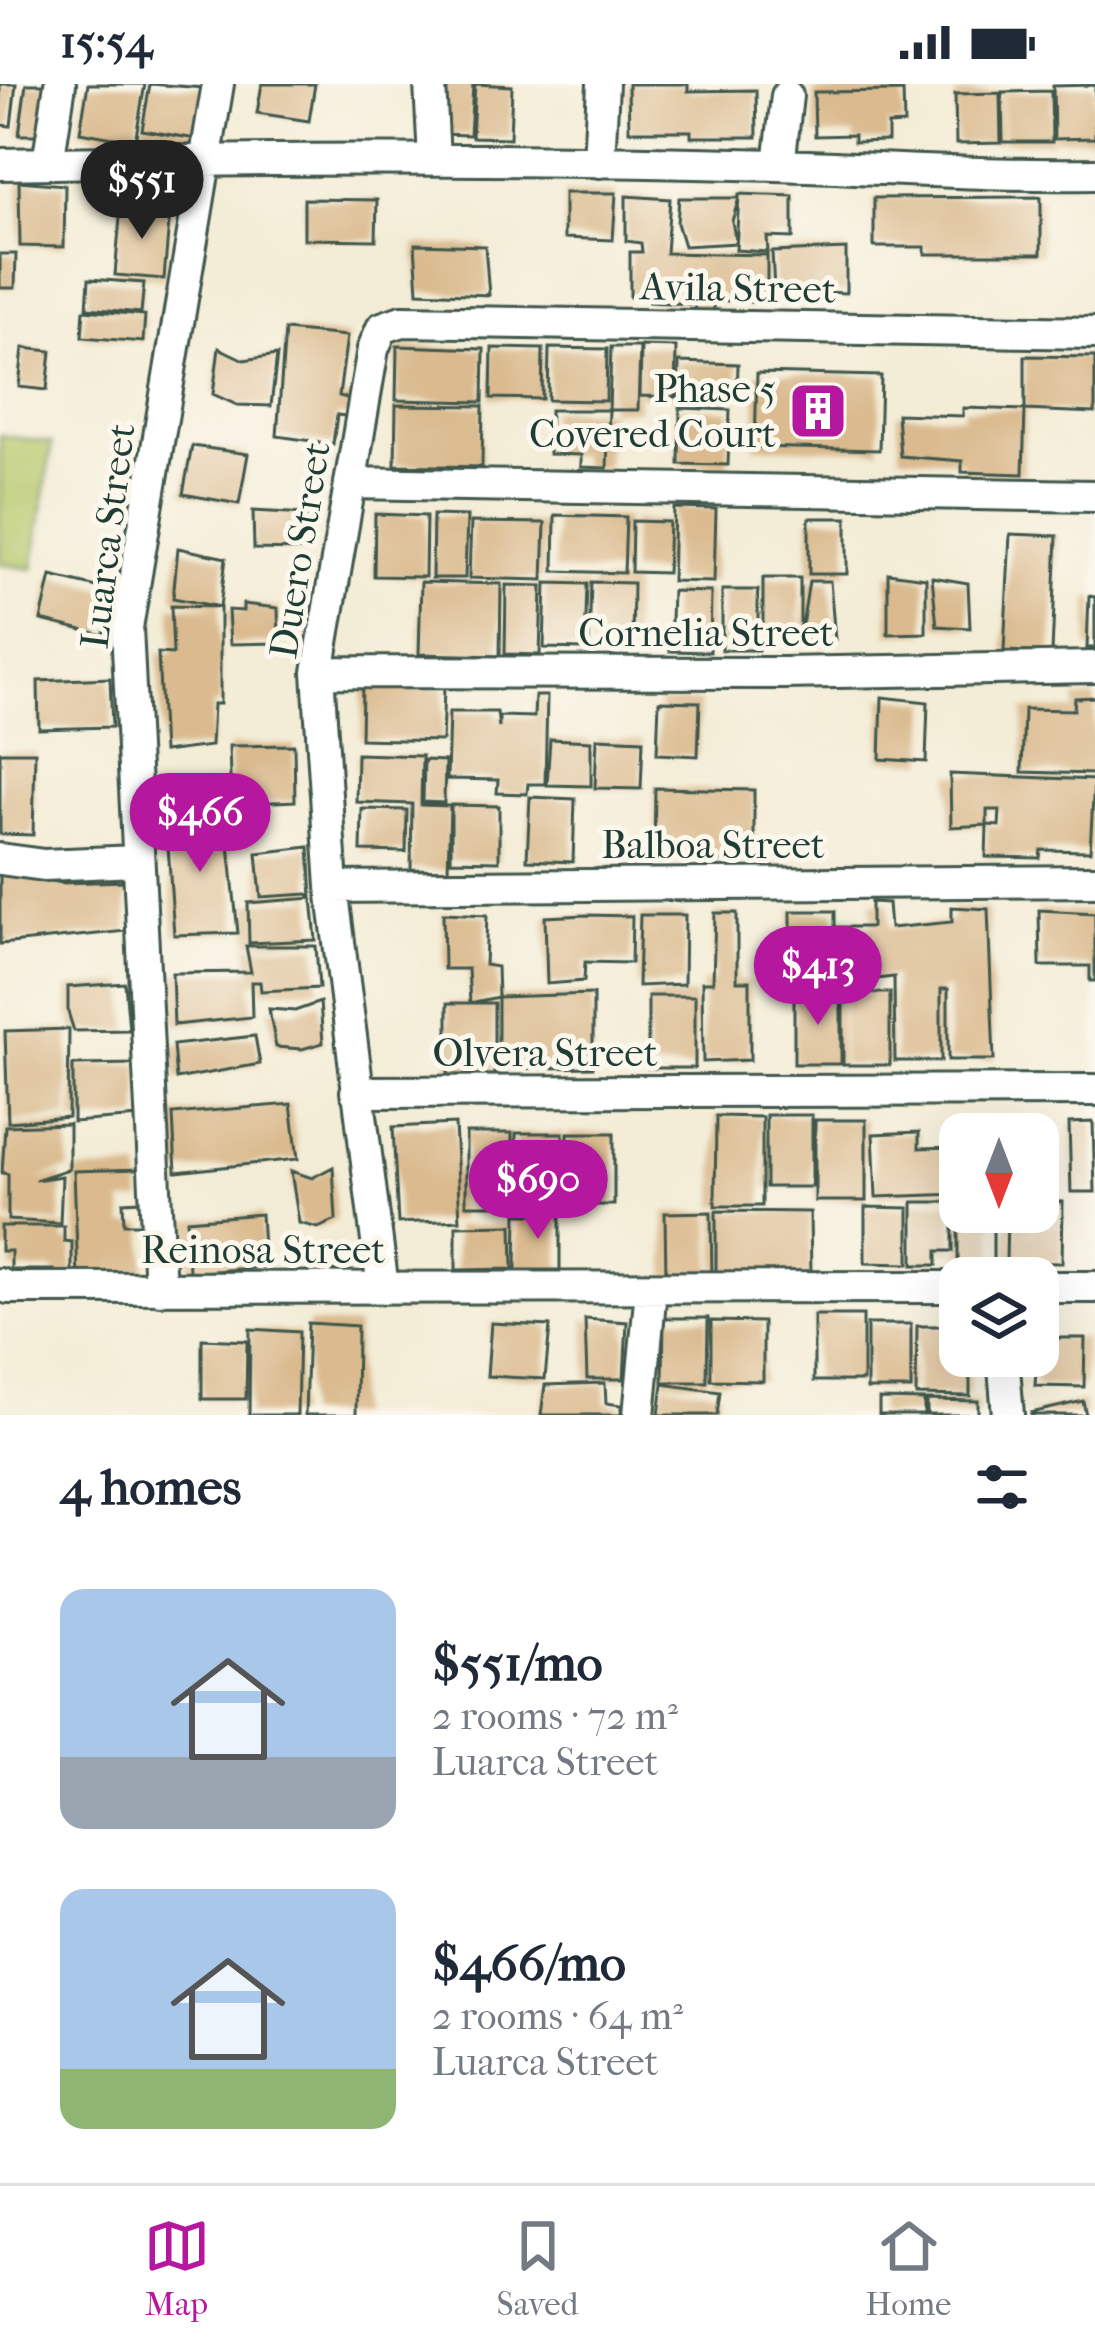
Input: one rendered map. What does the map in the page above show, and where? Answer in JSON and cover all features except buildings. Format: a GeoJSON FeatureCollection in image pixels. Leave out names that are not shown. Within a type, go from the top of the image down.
{"type":"FeatureCollection","features":[{"type":"Feature","properties":{"kind":"street"},"geometry":{"type":"LineString","coordinates":[[48,163],[60,84]]}},
{"type":"Feature","properties":{"kind":"street","name":"Luarca Street"},"geometry":{"type":"LineString","coordinates":[[160,1289],[128,628],[218,84]]}},
{"type":"Feature","properties":{"kind":"street"},"geometry":{"type":"LineString","coordinates":[[430,84],[434,160]]}},
{"type":"Feature","properties":{"kind":"street"},"geometry":{"type":"LineString","coordinates":[[599,162],[603,84]]}},
{"type":"Feature","properties":{"kind":"street"},"geometry":{"type":"LineString","coordinates":[[779,165],[787,96]]}},
{"type":"Feature","properties":{"kind":"street"},"geometry":{"type":"LineString","coordinates":[[0,164],[434,160],[779,165],[980,176],[1095,174]]}},
{"type":"Feature","properties":{"kind":"street","name":"Avila Street"},"geometry":{"type":"LineString","coordinates":[[382,328],[402,321],[1095,333]]}},
{"type":"Feature","properties":{"kind":"street","name":"Duero Street"},"geometry":{"type":"LineString","coordinates":[[382,328],[375,338],[318,672],[332,887],[383,1288]]}},
{"type":"Feature","properties":{"kind":"street"},"geometry":{"type":"LineString","coordinates":[[350,483],[1095,496]]}},
{"type":"Feature","properties":{"kind":"street","name":"Cornelia Street"},"geometry":{"type":"LineString","coordinates":[[318,672],[784,673],[1095,667]]}},
{"type":"Feature","properties":{"kind":"street"},"geometry":{"type":"LineString","coordinates":[[0,859],[44,865],[136,861]]}},
{"type":"Feature","properties":{"kind":"street","name":"Balboa Street"},"geometry":{"type":"LineString","coordinates":[[332,887],[1095,881]]}},
{"type":"Feature","properties":{"kind":"street","name":"Olvera Street"},"geometry":{"type":"LineString","coordinates":[[356,1092],[1095,1090]]}},
{"type":"Feature","properties":{"kind":"street","name":"Reinosa Street"},"geometry":{"type":"LineString","coordinates":[[0,1284],[8,1288],[160,1289],[939,1287]]}},
{"type":"Feature","properties":{"kind":"street"},"geometry":{"type":"LineString","coordinates":[[1059,1287],[1095,1287]]}},
{"type":"Feature","properties":{"kind":"street"},"geometry":{"type":"LineString","coordinates":[[638,1415],[651,1289]]}},
{"type":"Feature","properties":{"kind":"street"},"geometry":{"type":"LineString","coordinates":[[1005,1377],[1008,1415]]}},
{"type":"Feature","properties":{"kind":"green space"},"geometry":{"type":"Polygon","coordinates":[[[0,435],[52,443],[33,569],[0,564],[0,435]]]}},
{"type":"Feature","properties":{"kind":"place","name":"Phase 5 Covered Court"},"geometry":{"type":"Point","coordinates":[818,411]}}]}
